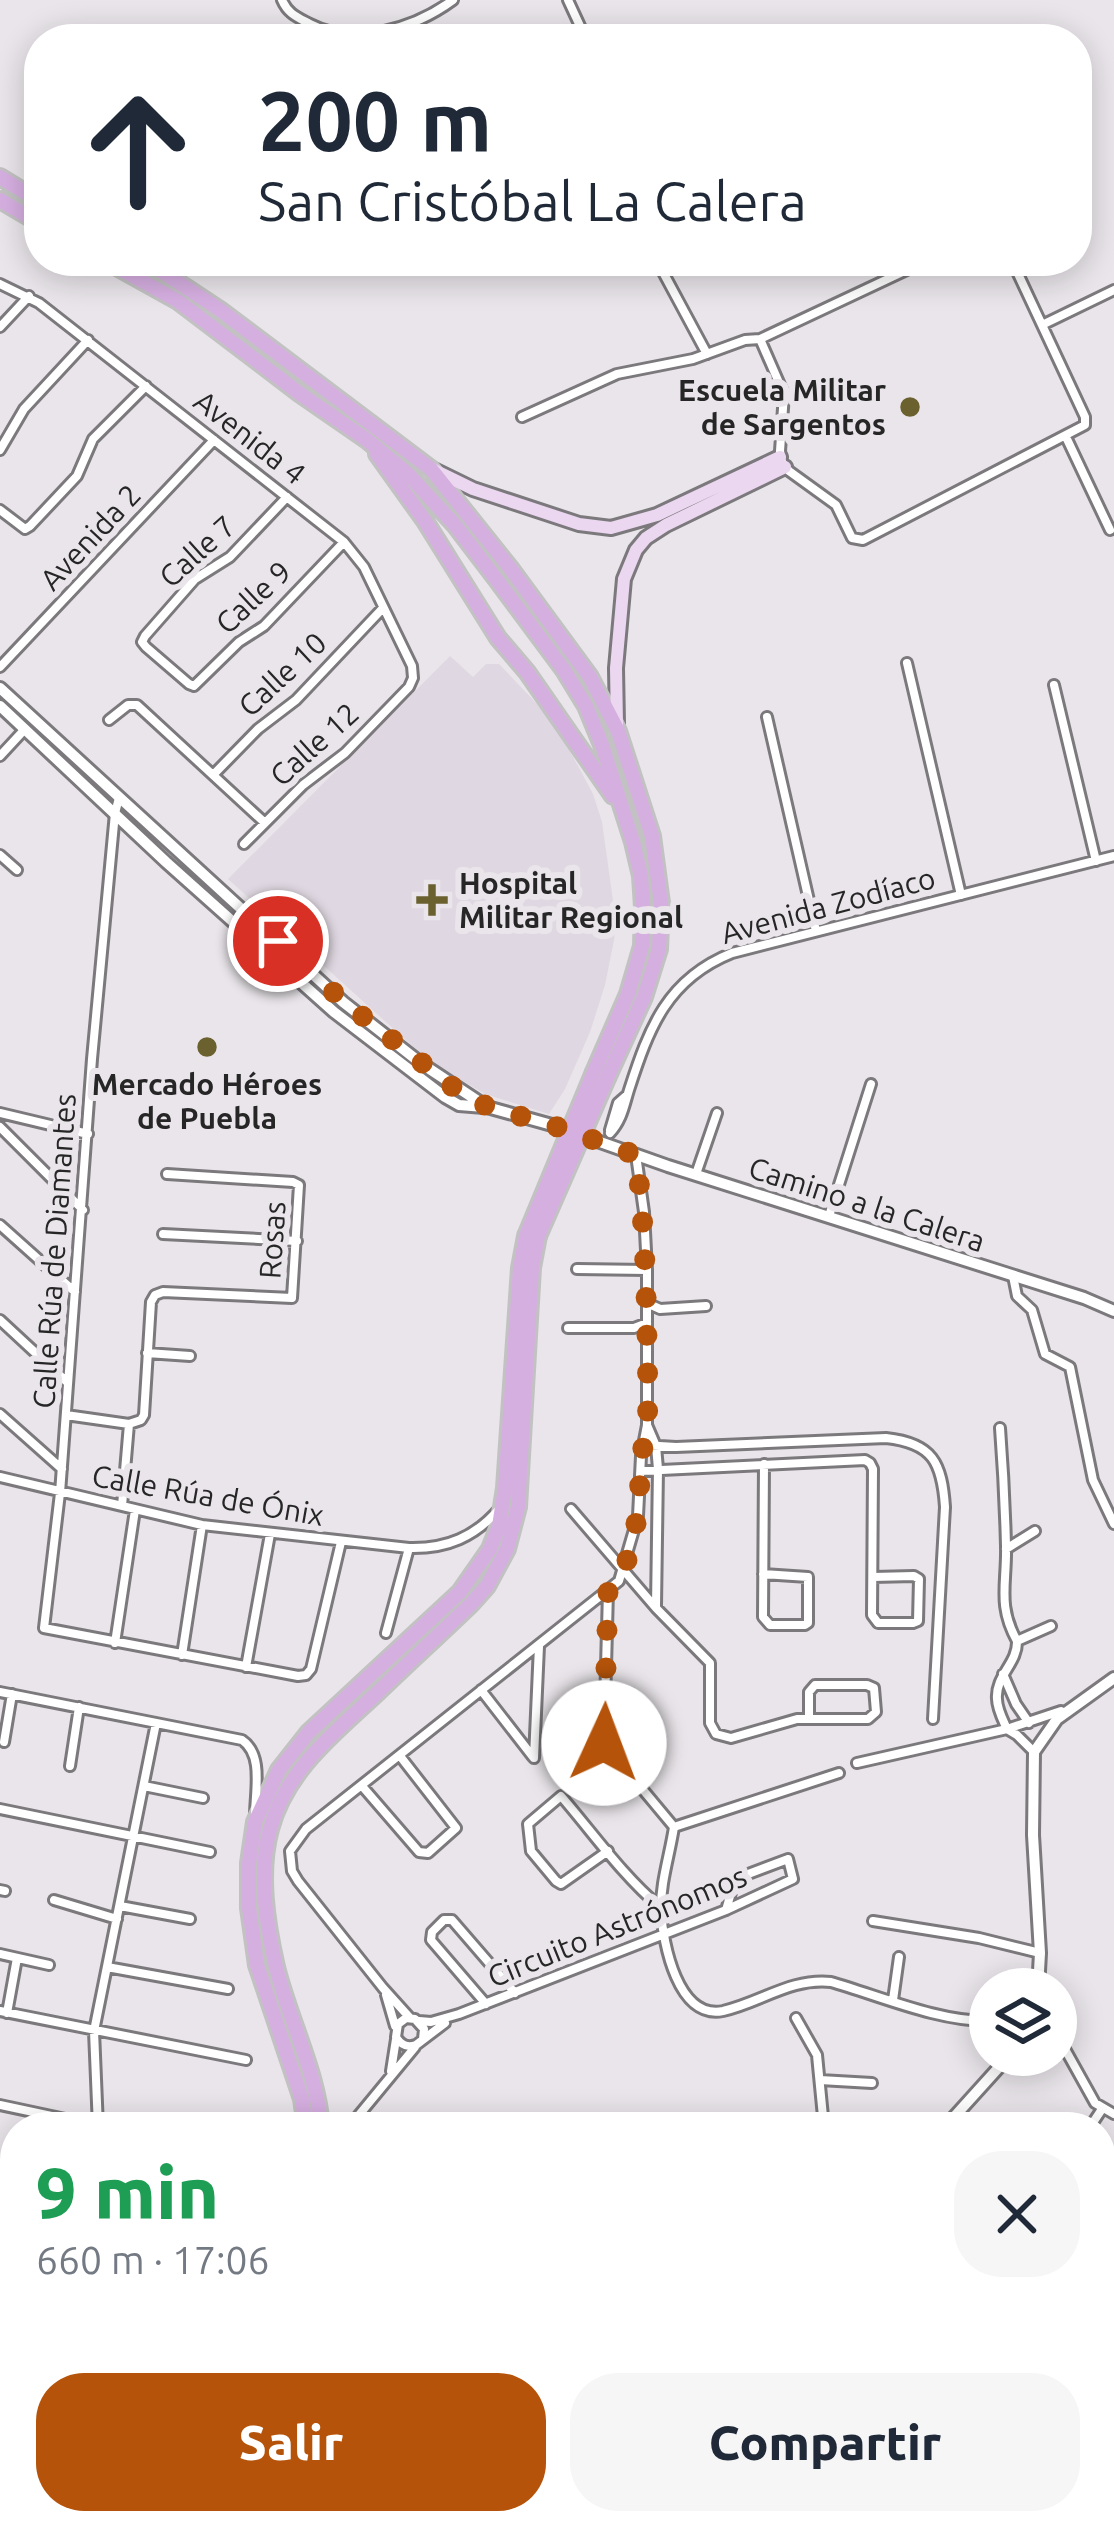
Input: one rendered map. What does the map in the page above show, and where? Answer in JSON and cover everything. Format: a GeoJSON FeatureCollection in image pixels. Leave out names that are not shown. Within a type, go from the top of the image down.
{"type":"FeatureCollection","features":[{"type":"Feature","properties":{"kind":"main road"},"geometry":{"type":"LineString","coordinates":[[133,276],[178,301],[367,440],[435,502],[564,670],[586,706],[626,820],[644,907],[642,946],[601,1074],[520,1268],[504,1504],[490,1549],[460,1592],[309,1732],[279,1770],[255,1822],[249,1908],[257,1965],[304,2112]]}},
{"type":"Feature","properties":{"kind":"main road"},"geometry":{"type":"LineString","coordinates":[[169,276],[431,469],[461,484],[587,526],[611,528],[657,515],[783,462]]}},
{"type":"Feature","properties":{"kind":"main road"},"geometry":{"type":"LineString","coordinates":[[299,393],[310,379]]}},
{"type":"Feature","properties":{"kind":"main road"},"geometry":{"type":"LineString","coordinates":[[367,440],[498,638],[602,778],[626,820]]}},
{"type":"Feature","properties":{"kind":"main road"},"geometry":{"type":"LineString","coordinates":[[618,731],[616,668],[624,579],[632,557],[658,529],[783,462]]}},
{"type":"Feature","properties":{"kind":"main road"},"geometry":{"type":"LineString","coordinates":[[431,469],[590,676],[618,731],[652,836],[661,903],[658,950],[644,998],[601,1074]]}},
{"type":"Feature","properties":{"kind":"main road"},"geometry":{"type":"LineString","coordinates":[[318,2112],[268,1928],[264,1875],[269,1832],[279,1803],[306,1759],[471,1604],[507,1549],[518,1507],[532,1236]]}},
{"type":"Feature","properties":{"kind":"street"},"geometry":{"type":"LineString","coordinates":[[282,0],[287,11],[311,24]]}},
{"type":"Feature","properties":{"kind":"street"},"geometry":{"type":"LineString","coordinates":[[406,24],[453,0]]}},
{"type":"Feature","properties":{"kind":"street"},"geometry":{"type":"LineString","coordinates":[[665,276],[707,354]]}},
{"type":"Feature","properties":{"kind":"street"},"geometry":{"type":"LineString","coordinates":[[521,417],[616,374],[673,364],[760,339],[894,276]]}},
{"type":"Feature","properties":{"kind":"street"},"geometry":{"type":"LineString","coordinates":[[760,339],[784,394],[783,462],[836,505],[852,538],[860,541],[1083,428],[1085,417],[1019,276]]}},
{"type":"Feature","properties":{"kind":"street","name":"Avenida 4"},"geometry":{"type":"LineString","coordinates":[[0,284],[28,296],[88,340],[344,542],[364,567],[412,666],[413,678]]}},
{"type":"Feature","properties":{"kind":"street"},"geometry":{"type":"LineString","coordinates":[[1042,325],[1114,290]]}},
{"type":"Feature","properties":{"kind":"street"},"geometry":{"type":"LineString","coordinates":[[0,328],[28,296]]}},
{"type":"Feature","properties":{"kind":"street"},"geometry":{"type":"LineString","coordinates":[[0,450],[24,409],[88,340]]}},
{"type":"Feature","properties":{"kind":"street"},"geometry":{"type":"LineString","coordinates":[[0,510],[20,527],[30,526],[77,476],[94,440],[146,386]]}},
{"type":"Feature","properties":{"kind":"street"},"geometry":{"type":"LineString","coordinates":[[1066,437],[1110,530]]}},
{"type":"Feature","properties":{"kind":"street","name":"Avenida 2"},"geometry":{"type":"LineString","coordinates":[[0,667],[214,440]]}},
{"type":"Feature","properties":{"kind":"street","name":"Calle 7"},"geometry":{"type":"LineString","coordinates":[[194,686],[142,642],[195,579],[230,557],[287,497]]}},
{"type":"Feature","properties":{"kind":"street","name":"Calle 9"},"geometry":{"type":"LineString","coordinates":[[194,686],[238,642],[264,626],[344,542]]}},
{"type":"Feature","properties":{"kind":"street","name":"Calle 10"},"geometry":{"type":"LineString","coordinates":[[214,774],[258,729],[296,700],[383,608]]}},
{"type":"Feature","properties":{"kind":"street"},"geometry":{"type":"LineString","coordinates":[[907,663],[962,895]]}},
{"type":"Feature","properties":{"kind":"street","name":"Calle 12"},"geometry":{"type":"LineString","coordinates":[[244,844],[303,785],[346,753],[410,687],[413,678]]}},
{"type":"Feature","properties":{"kind":"street"},"geometry":{"type":"LineString","coordinates":[[1054,685],[1096,861]]}},
{"type":"Feature","properties":{"kind":"street"},"geometry":{"type":"LineString","coordinates":[[0,688],[115,813],[334,1012],[383,1043]]}},
{"type":"Feature","properties":{"kind":"street"},"geometry":{"type":"LineString","coordinates":[[109,720],[128,705],[137,705],[265,823]]}},
{"type":"Feature","properties":{"kind":"street"},"geometry":{"type":"LineString","coordinates":[[0,706],[119,798],[383,1043]]}},
{"type":"Feature","properties":{"kind":"street"},"geometry":{"type":"LineString","coordinates":[[767,717],[816,931]]}},
{"type":"Feature","properties":{"kind":"street"},"geometry":{"type":"LineString","coordinates":[[0,756],[25,729]]}},
{"type":"Feature","properties":{"kind":"street","name":"Calle Rúa de Diamantes"},"geometry":{"type":"LineString","coordinates":[[115,1643],[44,1628],[60,1493],[119,798]]}},
{"type":"Feature","properties":{"kind":"street"},"geometry":{"type":"LineString","coordinates":[[0,855],[17,870]]}},
{"type":"Feature","properties":{"kind":"street","name":"Avenida Zodíaco"},"geometry":{"type":"LineString","coordinates":[[607,1138],[620,1119],[653,1024],[677,988],[713,961],[1114,856]]}},
{"type":"Feature","properties":{"kind":"street","name":"Camino a la Calera"},"geometry":{"type":"LineString","coordinates":[[383,1043],[488,1107],[607,1138],[636,1155],[1114,1311]]}},
{"type":"Feature","properties":{"kind":"street"},"geometry":{"type":"LineString","coordinates":[[829,1216],[872,1084]]}},
{"type":"Feature","properties":{"kind":"street"},"geometry":{"type":"LineString","coordinates":[[0,1113],[88,1134]]}},
{"type":"Feature","properties":{"kind":"street"},"geometry":{"type":"LineString","coordinates":[[695,1174],[717,1113]]}},
{"type":"Feature","properties":{"kind":"street"},"geometry":{"type":"LineString","coordinates":[[0,1126],[82,1210]]}},
{"type":"Feature","properties":{"kind":"street"},"geometry":{"type":"LineString","coordinates":[[383,1988],[395,2034],[402,2044],[419,2042],[424,2029],[383,1988],[298,1881],[290,1851],[306,1828],[619,1581],[638,1516],[647,1426],[647,1270],[636,1155]]}},
{"type":"Feature","properties":{"kind":"street","name":"Rosas"},"geometry":{"type":"LineString","coordinates":[[147,1353],[155,1294],[292,1298],[299,1185],[166,1174]]}},
{"type":"Feature","properties":{"kind":"street"},"geometry":{"type":"LineString","coordinates":[[0,1225],[76,1294]]}},
{"type":"Feature","properties":{"kind":"street"},"geometry":{"type":"LineString","coordinates":[[163,1234],[297,1241]]}},
{"type":"Feature","properties":{"kind":"street"},"geometry":{"type":"LineString","coordinates":[[577,1269],[647,1270]]}},
{"type":"Feature","properties":{"kind":"street"},"geometry":{"type":"LineString","coordinates":[[1013,1276],[1017,1296],[1032,1310],[1043,1349],[1070,1366],[1093,1480],[1114,1524]]}},
{"type":"Feature","properties":{"kind":"street"},"geometry":{"type":"LineString","coordinates":[[647,1303],[659,1309],[706,1306]]}},
{"type":"Feature","properties":{"kind":"street"},"geometry":{"type":"LineString","coordinates":[[0,1320],[69,1384]]}},
{"type":"Feature","properties":{"kind":"street"},"geometry":{"type":"LineString","coordinates":[[568,1328],[634,1328],[647,1323]]}},
{"type":"Feature","properties":{"kind":"street"},"geometry":{"type":"LineString","coordinates":[[66,1415],[129,1424],[141,1420],[147,1353],[190,1356]]}},
{"type":"Feature","properties":{"kind":"street"},"geometry":{"type":"LineString","coordinates":[[0,1414],[62,1469]]}},
{"type":"Feature","properties":{"kind":"street"},"geometry":{"type":"LineString","coordinates":[[122,1507],[129,1424]]}},
{"type":"Feature","properties":{"kind":"street"},"geometry":{"type":"LineString","coordinates":[[647,1426],[656,1446],[658,1469],[656,1608]]}},
{"type":"Feature","properties":{"kind":"street"},"geometry":{"type":"LineString","coordinates":[[1000,1428],[1004,1609],[1017,1640],[1016,1655],[1003,1674],[997,1699],[1006,1729],[1034,1752]]}},
{"type":"Feature","properties":{"kind":"street"},"geometry":{"type":"LineString","coordinates":[[643,1445],[886,1438],[925,1448],[937,1464],[945,1507],[933,1719]]}},
{"type":"Feature","properties":{"kind":"street"},"geometry":{"type":"LineString","coordinates":[[641,1472],[870,1462],[874,1621],[918,1621],[919,1579],[873,1576]]}},
{"type":"Feature","properties":{"kind":"street"},"geometry":{"type":"LineString","coordinates":[[764,1464],[763,1617],[770,1624],[808,1623],[810,1581],[804,1574],[764,1574]]}},
{"type":"Feature","properties":{"kind":"street","name":"Calle Rúa de Ónix"},"geometry":{"type":"LineString","coordinates":[[0,1478],[202,1525],[409,1548],[435,1548],[458,1541],[480,1528],[504,1504]]}},
{"type":"Feature","properties":{"kind":"street"},"geometry":{"type":"LineString","coordinates":[[136,1510],[115,1643],[298,1676],[310,1669],[341,1542]]}},
{"type":"Feature","properties":{"kind":"street"},"geometry":{"type":"LineString","coordinates":[[571,1510],[710,1663],[710,1723],[716,1734],[731,1738],[797,1719],[872,1717],[876,1712],[874,1688],[815,1685],[809,1692],[809,1718]]}},
{"type":"Feature","properties":{"kind":"street"},"geometry":{"type":"LineString","coordinates":[[182,1655],[202,1525]]}},
{"type":"Feature","properties":{"kind":"street"},"geometry":{"type":"LineString","coordinates":[[1006,1549],[1035,1531]]}},
{"type":"Feature","properties":{"kind":"street"},"geometry":{"type":"LineString","coordinates":[[246,1667],[270,1534]]}},
{"type":"Feature","properties":{"kind":"street"},"geometry":{"type":"LineString","coordinates":[[386,1633],[409,1548]]}},
{"type":"Feature","properties":{"kind":"street"},"geometry":{"type":"LineString","coordinates":[[608,1592],[604,1743],[674,1827],[661,1907],[664,1934],[686,1997],[716,2012],[788,1985],[817,1980],[969,2019]]}},
{"type":"Feature","properties":{"kind":"street"},"geometry":{"type":"LineString","coordinates":[[1017,1640],[1051,1626]]}},
{"type":"Feature","properties":{"kind":"street"},"geometry":{"type":"LineString","coordinates":[[481,1690],[534,1758],[539,1644]]}},
{"type":"Feature","properties":{"kind":"street"},"geometry":{"type":"LineString","coordinates":[[1003,1674],[1029,1723]]}},
{"type":"Feature","properties":{"kind":"street"},"geometry":{"type":"LineString","coordinates":[[1039,1968],[1034,1752],[1073,1706],[1114,1678]]}},
{"type":"Feature","properties":{"kind":"street"},"geometry":{"type":"LineString","coordinates":[[0,1692],[248,1742],[256,1757],[255,1822]]}},
{"type":"Feature","properties":{"kind":"street"},"geometry":{"type":"LineString","coordinates":[[11,1694],[2,1742],[16,1744]]}},
{"type":"Feature","properties":{"kind":"street"},"geometry":{"type":"LineString","coordinates":[[857,1763],[1029,1723],[1073,1706]]}},
{"type":"Feature","properties":{"kind":"street"},"geometry":{"type":"LineString","coordinates":[[70,1766],[80,1707]]}},
{"type":"Feature","properties":{"kind":"street"},"geometry":{"type":"LineString","coordinates":[[99,2112],[94,2031],[156,1723]]}},
{"type":"Feature","properties":{"kind":"street"},"geometry":{"type":"LineString","coordinates":[[362,1786],[419,1852],[428,1852],[454,1832],[455,1824],[400,1756]]}},
{"type":"Feature","properties":{"kind":"street"},"geometry":{"type":"LineString","coordinates":[[674,1827],[839,1773]]}},
{"type":"Feature","properties":{"kind":"street"},"geometry":{"type":"LineString","coordinates":[[144,1786],[203,1798]]}},
{"type":"Feature","properties":{"kind":"street"},"geometry":{"type":"LineString","coordinates":[[608,1851],[561,1884],[531,1851],[527,1829],[561,1796],[661,1907]]}},
{"type":"Feature","properties":{"kind":"street"},"geometry":{"type":"LineString","coordinates":[[0,1810],[210,1852]]}},
{"type":"Feature","properties":{"kind":"street","name":"Circuito Astrónomos"},"geometry":{"type":"LineString","coordinates":[[415,2019],[442,2020],[486,2005],[726,1910],[793,1879],[790,1862],[785,1859],[739,1876],[726,1910]]}},
{"type":"Feature","properties":{"kind":"street"},"geometry":{"type":"LineString","coordinates":[[54,1900],[117,1919]]}},
{"type":"Feature","properties":{"kind":"street"},"geometry":{"type":"LineString","coordinates":[[120,1906],[190,1919]]}},
{"type":"Feature","properties":{"kind":"street"},"geometry":{"type":"LineString","coordinates":[[486,2005],[431,1940],[444,1920],[452,1920],[515,1993]]}},
{"type":"Feature","properties":{"kind":"street"},"geometry":{"type":"LineString","coordinates":[[873,1921],[980,1937],[1040,1953]]}},
{"type":"Feature","properties":{"kind":"street"},"geometry":{"type":"LineString","coordinates":[[0,1954],[49,1965]]}},
{"type":"Feature","properties":{"kind":"street"},"geometry":{"type":"LineString","coordinates":[[893,2000],[899,1957]]}},
{"type":"Feature","properties":{"kind":"street"},"geometry":{"type":"LineString","coordinates":[[16,1958],[4,2012],[246,2060]]}},
{"type":"Feature","properties":{"kind":"street"},"geometry":{"type":"LineString","coordinates":[[107,1967],[228,1989]]}},
{"type":"Feature","properties":{"kind":"street","name":"Circuito Astrónomos"},"geometry":{"type":"LineString","coordinates":[[361,2112],[419,2042],[459,2014]]}},
{"type":"Feature","properties":{"kind":"street"},"geometry":{"type":"LineString","coordinates":[[796,2018],[814,2046],[823,2112]]}},
{"type":"Feature","properties":{"kind":"street"},"geometry":{"type":"LineString","coordinates":[[395,2034],[401,2020],[415,2019]]}},
{"type":"Feature","properties":{"kind":"street","name":"Circuito Astrónomos"},"geometry":{"type":"LineString","coordinates":[[388,2078],[395,2034]]}},
{"type":"Feature","properties":{"kind":"street"},"geometry":{"type":"LineString","coordinates":[[1077,2070],[1095,2103],[1110,2112]]}},
{"type":"Feature","properties":{"kind":"street"},"geometry":{"type":"LineString","coordinates":[[959,2112],[991,2076]]}},
{"type":"Feature","properties":{"kind":"street"},"geometry":{"type":"LineString","coordinates":[[820,2080],[872,2083]]}},
{"type":"Feature","properties":{"kind":"street"},"geometry":{"type":"LineString","coordinates":[[0,2105],[32,2112]]}},
{"type":"Feature","properties":{"kind":"street"},"geometry":{"type":"LineString","coordinates":[[1099,2112],[1102,2108]]}},
{"type":"Feature","properties":{"kind":"shaded area","name":"Hospital Militar Regional"},"geometry":{"type":"Polygon","coordinates":[[[450,656],[473,677],[486,664],[499,664],[555,723],[593,794],[602,822],[616,922],[614,940],[590,1032],[549,1114],[485,1094],[429,1061],[228,879],[450,656]]]}},
{"type":"Feature","properties":{"kind":"place","name":"Escuela Militar de Sargentos"},"geometry":{"type":"Point","coordinates":[910,407]}},
{"type":"Feature","properties":{"kind":"place","name":"Hospital Militar Regional"},"geometry":{"type":"Point","coordinates":[432,900]}},
{"type":"Feature","properties":{"kind":"place","name":"Mercado Héroes de Puebla"},"geometry":{"type":"Point","coordinates":[207,1047]}},
{"type":"Feature","properties":{"kind":"route"},"geometry":{"type":"LineString","coordinates":[[278,941],[343,1001],[453,1087],[488,1107],[636,1155],[647,1270],[647,1426],[638,1516],[624,1569],[608,1592],[604,1743]]}}]}
